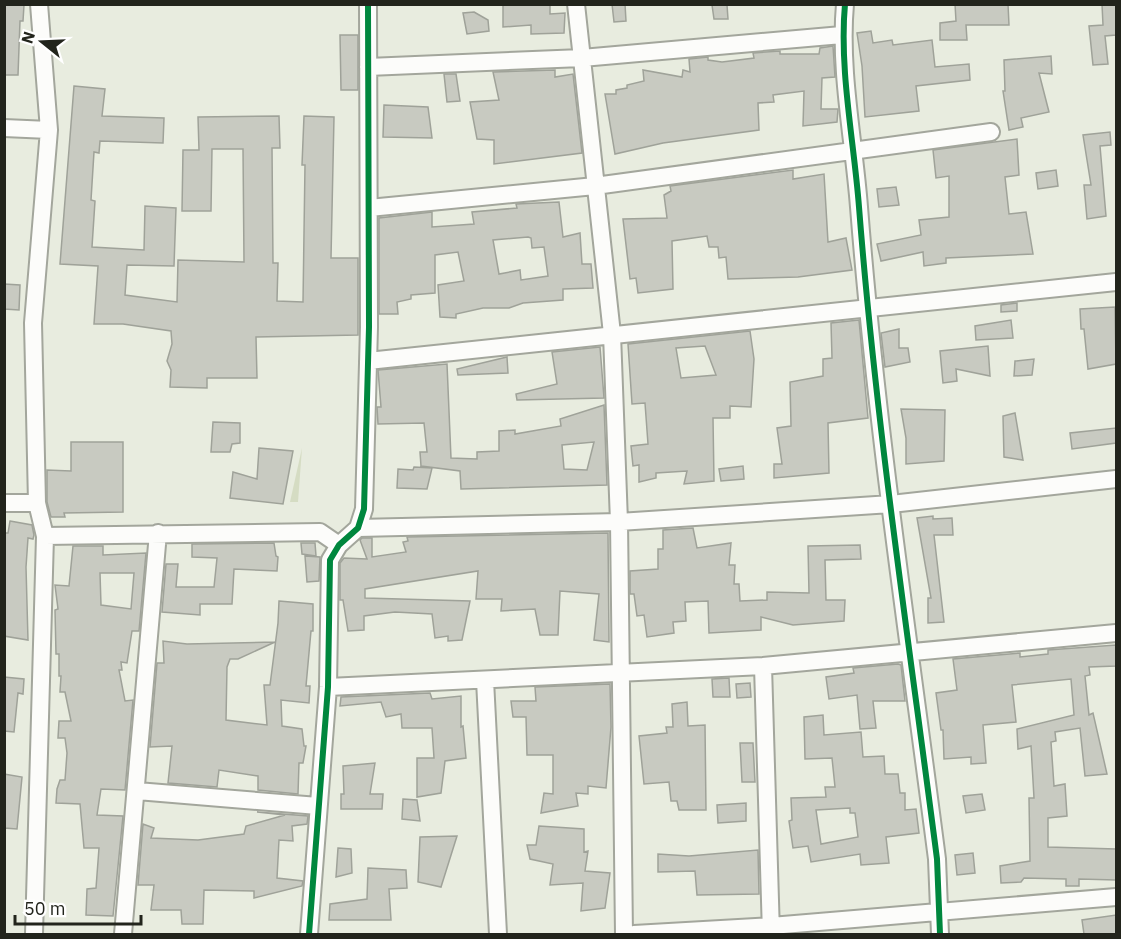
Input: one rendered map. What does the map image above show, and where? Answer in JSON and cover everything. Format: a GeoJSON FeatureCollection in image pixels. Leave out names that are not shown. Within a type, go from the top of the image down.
{"type":"FeatureCollection","features":[{"type":"Feature","properties":{"kind":"street"},"geometry":{"type":"LineString","coordinates":[[34,934],[45,536],[37,503],[33,323],[49,130],[39,4]]}},
{"type":"Feature","properties":{"kind":"street"},"geometry":{"type":"LineString","coordinates":[[309,934],[328,687],[330,560],[339,545],[358,528],[364,509],[368,361],[368,4]]}},
{"type":"Feature","properties":{"kind":"street"},"geometry":{"type":"LineString","coordinates":[[576,4],[612,334],[619,522],[619,674],[624,934]]}},
{"type":"Feature","properties":{"kind":"street"},"geometry":{"type":"LineString","coordinates":[[845,4],[842,35],[855,150],[867,309],[937,859],[940,934]]}},
{"type":"Feature","properties":{"kind":"street"},"geometry":{"type":"LineString","coordinates":[[368,67],[582,58],[842,35]]}},
{"type":"Feature","properties":{"kind":"street"},"geometry":{"type":"LineString","coordinates":[[4,128],[49,130]]}},
{"type":"Feature","properties":{"kind":"street"},"geometry":{"type":"LineString","coordinates":[[369,208],[595,186],[991,132]]}},
{"type":"Feature","properties":{"kind":"street"},"geometry":{"type":"LineString","coordinates":[[368,361],[1116,282]]}},
{"type":"Feature","properties":{"kind":"street"},"geometry":{"type":"LineString","coordinates":[[358,528],[619,522],[891,504],[1116,479]]}},
{"type":"Feature","properties":{"kind":"street"},"geometry":{"type":"LineString","coordinates":[[4,503],[37,503]]}},
{"type":"Feature","properties":{"kind":"street"},"geometry":{"type":"LineString","coordinates":[[45,536],[320,532],[339,545]]}},
{"type":"Feature","properties":{"kind":"street"},"geometry":{"type":"LineString","coordinates":[[123,934],[158,533]]}},
{"type":"Feature","properties":{"kind":"street"},"geometry":{"type":"LineString","coordinates":[[328,687],[763,666],[1116,633]]}},
{"type":"Feature","properties":{"kind":"street"},"geometry":{"type":"LineString","coordinates":[[763,666],[771,930]]}},
{"type":"Feature","properties":{"kind":"street"},"geometry":{"type":"LineString","coordinates":[[485,680],[498,934]]}},
{"type":"Feature","properties":{"kind":"street"},"geometry":{"type":"LineString","coordinates":[[137,791],[318,806]]}},
{"type":"Feature","properties":{"kind":"street"},"geometry":{"type":"LineString","coordinates":[[634,934],[771,930],[940,910],[1116,897]]}},
{"type":"Feature","properties":{"kind":"green space"},"geometry":{"type":"Polygon","coordinates":[[[302,448],[298,502],[290,502],[302,448]]]}},
{"type":"Feature","properties":{"kind":"building"},"geometry":{"type":"Polygon","coordinates":[[[5,4],[24,5],[23,21],[20,21],[18,75],[4,75],[5,4]]]}},
{"type":"Feature","properties":{"kind":"building"},"geometry":{"type":"Polygon","coordinates":[[[503,4],[550,4],[550,14],[565,13],[564,33],[531,34],[531,25],[503,27],[503,4]]]}},
{"type":"Feature","properties":{"kind":"building"},"geometry":{"type":"Polygon","coordinates":[[[612,4],[625,4],[626,21],[614,22],[612,4]]]}},
{"type":"Feature","properties":{"kind":"building"},"geometry":{"type":"Polygon","coordinates":[[[955,4],[1008,4],[1009,25],[966,25],[967,40],[940,40],[940,23],[956,21],[955,4]]]}},
{"type":"Feature","properties":{"kind":"building"},"geometry":{"type":"Polygon","coordinates":[[[1102,4],[1116,4],[1116,35],[1105,36],[1108,64],[1093,65],[1089,26],[1103,25],[1102,4]]]}},
{"type":"Feature","properties":{"kind":"building"},"geometry":{"type":"Polygon","coordinates":[[[712,5],[727,5],[728,19],[714,19],[712,5]]]}},
{"type":"Feature","properties":{"kind":"building"},"geometry":{"type":"Polygon","coordinates":[[[474,12],[488,20],[489,31],[467,34],[463,13],[474,12]]]}},
{"type":"Feature","properties":{"kind":"building"},"geometry":{"type":"Polygon","coordinates":[[[871,31],[873,43],[892,40],[893,45],[932,40],[935,67],[969,64],[970,80],[916,86],[919,111],[865,117],[862,66],[857,33],[871,31]]]}},
{"type":"Feature","properties":{"kind":"building"},"geometry":{"type":"Polygon","coordinates":[[[340,35],[358,35],[358,90],[341,90],[340,35]]]}},
{"type":"Feature","properties":{"kind":"building"},"geometry":{"type":"Polygon","coordinates":[[[833,46],[835,77],[822,78],[821,109],[838,109],[837,122],[803,126],[804,91],[773,95],[774,102],[758,103],[759,130],[663,143],[615,154],[605,94],[616,94],[616,90],[644,81],[643,70],[682,77],[683,70],[690,72],[689,59],[708,57],[708,60],[722,62],[754,58],[753,53],[780,51],[780,54],[819,54],[820,48],[833,46]]]}},
{"type":"Feature","properties":{"kind":"building"},"geometry":{"type":"Polygon","coordinates":[[[1051,56],[1052,74],[1039,73],[1049,112],[1021,118],[1023,127],[1009,130],[1003,91],[1005,91],[1004,60],[1051,56]]]}},
{"type":"Feature","properties":{"kind":"building"},"geometry":{"type":"Polygon","coordinates":[[[555,70],[555,77],[573,74],[582,153],[494,164],[494,140],[477,139],[470,102],[499,100],[493,72],[555,70]]]}},
{"type":"Feature","properties":{"kind":"building"},"geometry":{"type":"Polygon","coordinates":[[[444,74],[456,74],[460,101],[447,102],[444,74]]]}},
{"type":"Feature","properties":{"kind":"building"},"geometry":{"type":"Polygon","coordinates":[[[74,86],[105,89],[102,116],[164,118],[163,143],[100,141],[99,153],[94,152],[91,200],[95,201],[92,247],[144,250],[145,206],[176,208],[174,266],[127,265],[125,295],[177,302],[178,260],[244,262],[243,149],[212,149],[211,211],[182,211],[183,150],[199,150],[198,117],[279,116],[280,148],[272,148],[273,263],[278,263],[277,301],[303,302],[304,116],[334,117],[331,258],[358,258],[358,335],[256,337],[257,378],[207,378],[207,388],[170,387],[171,370],[167,361],[172,344],[171,331],[123,324],[94,324],[98,266],[60,264],[74,86]]]}},
{"type":"Feature","properties":{"kind":"building"},"geometry":{"type":"Polygon","coordinates":[[[384,105],[428,107],[432,138],[383,137],[384,105]]]}},
{"type":"Feature","properties":{"kind":"building"},"geometry":{"type":"Polygon","coordinates":[[[1110,132],[1111,145],[1100,146],[1106,216],[1087,219],[1084,185],[1091,185],[1083,135],[1110,132]]]}},
{"type":"Feature","properties":{"kind":"building"},"geometry":{"type":"Polygon","coordinates":[[[1017,139],[1019,175],[1005,177],[1009,214],[1026,212],[1033,254],[946,258],[946,263],[924,266],[923,252],[881,261],[877,244],[921,235],[919,220],[949,217],[949,176],[936,178],[933,150],[1017,139]]]}},
{"type":"Feature","properties":{"kind":"building"},"geometry":{"type":"Polygon","coordinates":[[[793,170],[793,179],[824,174],[828,242],[846,238],[852,270],[798,277],[728,279],[726,257],[719,258],[718,247],[709,247],[707,236],[672,241],[673,289],[638,293],[636,278],[630,279],[623,219],[667,218],[664,195],[671,191],[670,186],[793,170]]]}},
{"type":"Feature","properties":{"kind":"building"},"geometry":{"type":"Polygon","coordinates":[[[1056,170],[1058,186],[1038,189],[1036,173],[1056,170]]]}},
{"type":"Feature","properties":{"kind":"building"},"geometry":{"type":"Polygon","coordinates":[[[896,187],[899,205],[879,207],[877,189],[896,187]]]}},
{"type":"Feature","properties":{"kind":"building"},"geometry":{"type":"Polygon","coordinates":[[[559,202],[563,237],[580,233],[582,264],[591,264],[593,288],[563,289],[563,300],[523,303],[509,308],[483,308],[456,314],[456,318],[440,317],[438,285],[464,281],[458,252],[435,255],[435,293],[411,295],[411,299],[397,302],[398,314],[379,314],[379,218],[432,212],[432,227],[474,224],[472,212],[517,208],[516,204],[559,202]],[[531,238],[493,240],[499,274],[520,270],[521,280],[548,276],[544,247],[532,248],[531,238]]]}},
{"type":"Feature","properties":{"kind":"building"},"geometry":{"type":"Polygon","coordinates":[[[4,284],[20,285],[19,310],[4,309],[4,284]]]}},
{"type":"Feature","properties":{"kind":"building"},"geometry":{"type":"Polygon","coordinates":[[[1017,303],[1017,311],[1001,312],[1001,305],[1017,303]]]}},
{"type":"Feature","properties":{"kind":"building"},"geometry":{"type":"Polygon","coordinates":[[[1115,307],[1116,364],[1088,369],[1080,309],[1115,307]]]}},
{"type":"Feature","properties":{"kind":"building"},"geometry":{"type":"Polygon","coordinates":[[[859,320],[868,418],[828,423],[829,473],[774,478],[774,464],[782,464],[777,428],[791,426],[790,382],[823,376],[823,359],[832,358],[831,323],[859,320]]]}},
{"type":"Feature","properties":{"kind":"building"},"geometry":{"type":"Polygon","coordinates":[[[1011,320],[1013,338],[976,340],[975,326],[1011,320]]]}},
{"type":"Feature","properties":{"kind":"building"},"geometry":{"type":"Polygon","coordinates":[[[899,329],[899,348],[908,348],[910,362],[885,367],[881,333],[899,329]]]}},
{"type":"Feature","properties":{"kind":"building"},"geometry":{"type":"Polygon","coordinates":[[[750,331],[754,359],[751,407],[730,406],[730,418],[713,418],[714,481],[684,484],[687,471],[656,473],[656,478],[639,482],[639,465],[633,466],[631,446],[648,444],[645,403],[632,404],[628,344],[750,331]],[[705,346],[676,348],[681,378],[716,375],[705,346]]]}},
{"type":"Feature","properties":{"kind":"building"},"geometry":{"type":"Polygon","coordinates":[[[988,346],[990,376],[956,369],[957,381],[943,383],[940,351],[988,346]]]}},
{"type":"Feature","properties":{"kind":"building"},"geometry":{"type":"Polygon","coordinates":[[[600,347],[604,398],[517,400],[516,394],[557,384],[552,352],[600,347]]]}},
{"type":"Feature","properties":{"kind":"building"},"geometry":{"type":"Polygon","coordinates":[[[507,357],[508,373],[458,375],[457,369],[507,357]]]}},
{"type":"Feature","properties":{"kind":"building"},"geometry":{"type":"Polygon","coordinates":[[[1034,359],[1032,375],[1014,376],[1015,361],[1034,359]]]}},
{"type":"Feature","properties":{"kind":"building"},"geometry":{"type":"Polygon","coordinates":[[[447,364],[451,458],[477,459],[477,452],[499,451],[499,431],[515,430],[515,434],[561,426],[560,419],[604,405],[607,485],[461,489],[460,471],[421,466],[420,452],[427,452],[424,423],[378,424],[377,407],[381,407],[378,370],[447,364]],[[594,442],[562,445],[564,469],[587,470],[594,442]]]}},
{"type":"Feature","properties":{"kind":"building"},"geometry":{"type":"Polygon","coordinates":[[[901,409],[945,410],[944,461],[906,464],[906,438],[901,409]]]}},
{"type":"Feature","properties":{"kind":"building"},"geometry":{"type":"Polygon","coordinates":[[[1015,413],[1023,460],[1004,457],[1003,416],[1015,413]]]}},
{"type":"Feature","properties":{"kind":"building"},"geometry":{"type":"Polygon","coordinates":[[[213,422],[240,423],[240,443],[232,444],[230,452],[211,452],[213,422]]]}},
{"type":"Feature","properties":{"kind":"building"},"geometry":{"type":"Polygon","coordinates":[[[1116,428],[1116,443],[1072,449],[1070,433],[1116,428]]]}},
{"type":"Feature","properties":{"kind":"building"},"geometry":{"type":"Polygon","coordinates":[[[71,442],[123,442],[123,512],[64,513],[65,517],[51,517],[47,502],[47,470],[71,471],[71,442]]]}},
{"type":"Feature","properties":{"kind":"building"},"geometry":{"type":"Polygon","coordinates":[[[259,448],[293,451],[283,504],[230,498],[233,472],[257,479],[259,448]]]}},
{"type":"Feature","properties":{"kind":"building"},"geometry":{"type":"Polygon","coordinates":[[[743,466],[744,479],[721,481],[719,469],[743,466]]]}},
{"type":"Feature","properties":{"kind":"building"},"geometry":{"type":"Polygon","coordinates":[[[414,467],[432,468],[427,489],[397,488],[398,469],[413,470],[414,467]]]}},
{"type":"Feature","properties":{"kind":"building"},"geometry":{"type":"Polygon","coordinates":[[[933,516],[933,519],[952,518],[953,535],[934,535],[944,622],[928,623],[928,598],[931,598],[917,518],[933,516]]]}},
{"type":"Feature","properties":{"kind":"building"},"geometry":{"type":"Polygon","coordinates":[[[10,521],[32,525],[34,535],[33,539],[28,538],[26,567],[28,640],[4,636],[4,533],[8,533],[10,521]]]}},
{"type":"Feature","properties":{"kind":"building"},"geometry":{"type":"Polygon","coordinates":[[[693,528],[697,548],[731,543],[729,565],[735,565],[734,584],[739,584],[740,601],[767,600],[767,592],[809,593],[808,546],[860,545],[861,559],[825,560],[826,600],[845,600],[844,621],[793,625],[761,617],[761,630],[709,633],[708,601],[685,602],[686,621],[673,622],[674,633],[647,637],[644,615],[637,616],[634,594],[630,594],[630,571],[658,569],[658,549],[663,549],[663,530],[693,528]]]}},
{"type":"Feature","properties":{"kind":"building"},"geometry":{"type":"Polygon","coordinates":[[[608,533],[609,642],[594,640],[599,594],[560,591],[558,635],[540,635],[535,609],[501,611],[502,599],[476,599],[478,571],[365,589],[365,598],[470,601],[462,640],[448,641],[448,636],[435,638],[432,614],[395,612],[364,616],[364,630],[348,631],[343,600],[340,600],[340,563],[344,558],[367,559],[360,540],[362,538],[372,538],[372,557],[406,552],[403,542],[408,541],[407,537],[608,533]]]}},
{"type":"Feature","properties":{"kind":"building"},"geometry":{"type":"Polygon","coordinates":[[[274,543],[278,557],[277,571],[234,569],[232,604],[200,604],[200,615],[162,612],[166,564],[178,564],[176,587],[214,587],[217,558],[192,557],[192,544],[274,543]]]}},
{"type":"Feature","properties":{"kind":"building"},"geometry":{"type":"Polygon","coordinates":[[[301,543],[315,543],[316,556],[302,554],[301,543]]]}},
{"type":"Feature","properties":{"kind":"building"},"geometry":{"type":"Polygon","coordinates":[[[73,546],[103,546],[103,555],[146,553],[139,631],[132,631],[127,663],[121,662],[122,670],[119,670],[125,701],[133,700],[125,790],[101,789],[97,815],[123,816],[113,916],[86,915],[87,889],[96,888],[99,848],[84,848],[80,804],[56,803],[60,780],[65,780],[67,753],[65,738],[58,738],[59,721],[71,721],[65,692],[60,692],[59,654],[56,654],[55,610],[58,609],[55,585],[69,586],[73,546]],[[100,573],[101,605],[131,609],[134,573],[100,573]]]}},
{"type":"Feature","properties":{"kind":"building"},"geometry":{"type":"Polygon","coordinates":[[[305,556],[320,557],[319,581],[307,582],[305,556]]]}},
{"type":"Feature","properties":{"kind":"building"},"geometry":{"type":"Polygon","coordinates":[[[279,601],[313,604],[313,631],[311,631],[306,686],[310,686],[309,703],[281,700],[282,726],[302,729],[304,746],[306,746],[303,763],[299,763],[298,794],[258,790],[258,776],[219,770],[217,787],[168,783],[172,746],[150,747],[157,663],[164,663],[163,641],[187,644],[275,642],[238,659],[230,659],[227,667],[226,720],[267,725],[264,685],[270,685],[278,623],[279,601]]]}},
{"type":"Feature","properties":{"kind":"building"},"geometry":{"type":"Polygon","coordinates":[[[1116,645],[1116,666],[1089,667],[1090,675],[1085,676],[1089,715],[1093,713],[1107,774],[1085,776],[1080,728],[1055,732],[1056,741],[1051,742],[1054,786],[1065,784],[1067,816],[1048,818],[1048,847],[1116,849],[1116,880],[1079,879],[1079,886],[1066,886],[1066,879],[1024,878],[1021,882],[1001,883],[1000,866],[1030,861],[1029,798],[1034,798],[1031,746],[1018,749],[1017,729],[1074,715],[1071,679],[1012,685],[1016,722],[983,725],[986,763],[971,764],[971,757],[944,759],[943,730],[941,730],[936,693],[957,690],[953,659],[1020,653],[1020,657],[1048,654],[1048,650],[1116,645]]]}},
{"type":"Feature","properties":{"kind":"building"},"geometry":{"type":"Polygon","coordinates":[[[901,665],[905,701],[873,701],[876,728],[860,729],[857,695],[829,699],[826,677],[854,673],[853,668],[901,665]]]}},
{"type":"Feature","properties":{"kind":"building"},"geometry":{"type":"Polygon","coordinates":[[[4,677],[24,679],[23,694],[18,693],[14,732],[4,731],[4,677]]]}},
{"type":"Feature","properties":{"kind":"building"},"geometry":{"type":"Polygon","coordinates":[[[729,678],[730,697],[713,697],[712,679],[729,678]]]}},
{"type":"Feature","properties":{"kind":"building"},"geometry":{"type":"Polygon","coordinates":[[[750,683],[751,697],[737,698],[736,684],[750,683]]]}},
{"type":"Feature","properties":{"kind":"building"},"geometry":{"type":"Polygon","coordinates":[[[610,684],[611,727],[606,788],[588,786],[588,794],[576,793],[578,806],[541,813],[544,793],[553,794],[553,755],[527,755],[526,717],[513,717],[511,701],[536,701],[535,687],[610,684]]]}},
{"type":"Feature","properties":{"kind":"building"},"geometry":{"type":"Polygon","coordinates":[[[430,693],[432,699],[461,696],[461,727],[463,726],[466,758],[445,761],[441,793],[417,797],[417,758],[434,758],[432,728],[402,728],[401,714],[386,717],[381,702],[340,706],[341,697],[430,693]]]}},
{"type":"Feature","properties":{"kind":"building"},"geometry":{"type":"Polygon","coordinates":[[[687,702],[688,726],[705,725],[706,810],[679,810],[677,801],[671,801],[669,782],[644,784],[639,736],[667,733],[666,727],[673,727],[672,704],[687,702]]]}},
{"type":"Feature","properties":{"kind":"building"},"geometry":{"type":"Polygon","coordinates":[[[823,715],[824,735],[861,732],[863,757],[884,756],[885,774],[898,774],[900,793],[905,793],[905,810],[916,809],[919,833],[886,837],[889,863],[861,865],[860,854],[811,862],[808,846],[793,848],[789,821],[792,820],[791,798],[826,797],[825,787],[835,787],[832,758],[805,759],[804,717],[823,715]],[[850,808],[816,810],[821,844],[858,837],[855,813],[850,813],[850,808]]]}},
{"type":"Feature","properties":{"kind":"building"},"geometry":{"type":"Polygon","coordinates":[[[740,743],[753,743],[755,782],[742,782],[740,743]]]}},
{"type":"Feature","properties":{"kind":"building"},"geometry":{"type":"Polygon","coordinates":[[[375,763],[370,794],[383,794],[382,809],[341,809],[341,794],[344,794],[343,766],[375,763]]]}},
{"type":"Feature","properties":{"kind":"building"},"geometry":{"type":"Polygon","coordinates":[[[4,774],[22,777],[17,829],[4,828],[4,774]]]}},
{"type":"Feature","properties":{"kind":"building"},"geometry":{"type":"Polygon","coordinates":[[[982,794],[985,810],[966,813],[963,796],[982,794]]]}},
{"type":"Feature","properties":{"kind":"building"},"geometry":{"type":"Polygon","coordinates":[[[403,799],[417,800],[420,821],[402,819],[403,799]]]}},
{"type":"Feature","properties":{"kind":"building"},"geometry":{"type":"Polygon","coordinates":[[[746,803],[746,821],[718,823],[717,805],[746,803]]]}},
{"type":"Feature","properties":{"kind":"building"},"geometry":{"type":"Polygon","coordinates":[[[257,812],[308,816],[307,824],[292,826],[293,841],[279,840],[277,878],[303,881],[302,886],[254,898],[254,891],[204,890],[203,924],[182,924],[181,910],[151,910],[154,885],[138,885],[143,824],[154,828],[151,838],[198,840],[244,834],[246,826],[285,815],[257,812]]]}},
{"type":"Feature","properties":{"kind":"building"},"geometry":{"type":"Polygon","coordinates":[[[539,826],[584,829],[584,852],[588,851],[585,871],[610,873],[605,908],[581,911],[583,883],[550,885],[553,864],[530,859],[527,845],[536,845],[539,826]]]}},
{"type":"Feature","properties":{"kind":"building"},"geometry":{"type":"Polygon","coordinates":[[[457,836],[441,887],[418,882],[420,837],[457,836]]]}},
{"type":"Feature","properties":{"kind":"building"},"geometry":{"type":"Polygon","coordinates":[[[338,848],[351,849],[352,873],[336,877],[338,848]]]}},
{"type":"Feature","properties":{"kind":"building"},"geometry":{"type":"Polygon","coordinates":[[[758,850],[759,894],[697,895],[695,871],[658,872],[658,854],[689,856],[758,850]]]}},
{"type":"Feature","properties":{"kind":"building"},"geometry":{"type":"Polygon","coordinates":[[[973,853],[975,873],[957,875],[955,855],[973,853]]]}},
{"type":"Feature","properties":{"kind":"building"},"geometry":{"type":"Polygon","coordinates":[[[368,868],[406,870],[407,888],[389,889],[391,920],[329,920],[330,904],[367,899],[368,868]]]}},
{"type":"Feature","properties":{"kind":"building"},"geometry":{"type":"Polygon","coordinates":[[[1116,915],[1116,934],[1084,934],[1082,920],[1116,915]]]}},
{"type":"Feature","properties":{"kind":"cycle path"},"geometry":{"type":"LineString","coordinates":[[309,934],[328,687],[330,560],[339,545],[358,528],[364,509],[369,327],[368,4]]}},
{"type":"Feature","properties":{"kind":"cycle path"},"geometry":{"type":"LineString","coordinates":[[845,4],[845,80],[874,370],[937,859],[940,934]]}}]}
